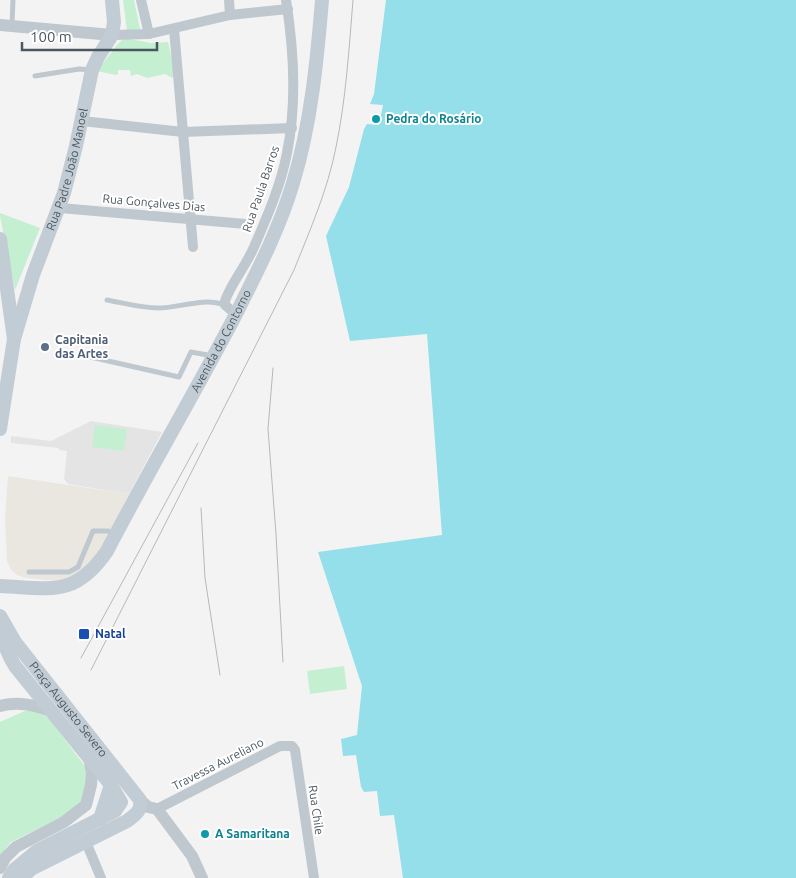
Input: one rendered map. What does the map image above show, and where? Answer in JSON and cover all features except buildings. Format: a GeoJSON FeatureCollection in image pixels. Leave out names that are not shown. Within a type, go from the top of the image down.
{"type":"FeatureCollection","features":[{"type":"Feature","properties":{"kind":"main road"},"geometry":{"type":"LineString","coordinates":[[112,0],[114,22],[112,35]]}},
{"type":"Feature","properties":{"kind":"main road","name":"Avenida do Contorno"},"geometry":{"type":"LineString","coordinates":[[0,586],[54,588],[76,581],[96,566],[116,534],[214,356],[275,233],[293,184],[306,133],[322,0]]}},
{"type":"Feature","properties":{"kind":"main road","name":"Rua Padre João Manoel"},"geometry":{"type":"LineString","coordinates":[[14,339],[33,275],[60,208],[82,121],[92,70],[112,35]]}},
{"type":"Feature","properties":{"kind":"main road"},"geometry":{"type":"LineString","coordinates":[[0,239],[14,339],[0,429]]}},
{"type":"Feature","properties":{"kind":"main road","name":"Praça Augusto Severo"},"geometry":{"type":"LineString","coordinates":[[0,617],[2,638],[9,657],[111,785],[120,799],[120,804],[115,811],[37,851],[15,872]]}},
{"type":"Feature","properties":{"kind":"main road","name":"Praça Augusto Severo"},"geometry":{"type":"LineString","coordinates":[[0,617],[22,650],[140,800]]}},
{"type":"Feature","properties":{"kind":"main road"},"geometry":{"type":"LineString","coordinates":[[15,872],[86,842],[134,816],[139,811],[140,800]]}},
{"type":"Feature","properties":{"kind":"street"},"geometry":{"type":"LineString","coordinates":[[141,0],[149,34]]}},
{"type":"Feature","properties":{"kind":"street"},"geometry":{"type":"LineString","coordinates":[[230,0],[230,15]]}},
{"type":"Feature","properties":{"kind":"street"},"geometry":{"type":"LineString","coordinates":[[6,25],[112,35],[149,34],[230,15],[287,5]]}},
{"type":"Feature","properties":{"kind":"street","name":"Rua Paula Barros"},"geometry":{"type":"LineString","coordinates":[[225,305],[227,296],[252,253],[270,207],[287,154],[292,128],[293,106],[292,43],[287,5]]}},
{"type":"Feature","properties":{"kind":"street"},"geometry":{"type":"LineString","coordinates":[[174,29],[193,247]]}},
{"type":"Feature","properties":{"kind":"street"},"geometry":{"type":"LineString","coordinates":[[82,121],[183,132],[292,128]]}},
{"type":"Feature","properties":{"kind":"street","name":"Rua Gonçalves Dias"},"geometry":{"type":"LineString","coordinates":[[60,208],[246,224]]}},
{"type":"Feature","properties":{"kind":"street"},"geometry":{"type":"LineString","coordinates":[[225,305],[232,311],[237,312]]}},
{"type":"Feature","properties":{"kind":"street"},"geometry":{"type":"LineString","coordinates":[[0,706],[29,704],[52,711]]}},
{"type":"Feature","properties":{"kind":"street","name":"Travessa Aureliano"},"geometry":{"type":"LineString","coordinates":[[157,809],[280,746],[292,746]]}},
{"type":"Feature","properties":{"kind":"street","name":"Rua Chile"},"geometry":{"type":"LineString","coordinates":[[292,746],[295,750],[314,878]]}},
{"type":"Feature","properties":{"kind":"street","name":"Praça Augusto Severo"},"geometry":{"type":"LineString","coordinates":[[15,872],[10,852],[64,822],[86,806],[92,773],[89,757]]}},
{"type":"Feature","properties":{"kind":"street","name":"Praça Augusto Severo"},"geometry":{"type":"LineString","coordinates":[[140,800],[148,807],[157,809]]}},
{"type":"Feature","properties":{"kind":"street"},"geometry":{"type":"LineString","coordinates":[[157,809],[192,856],[202,878]]}},
{"type":"Feature","properties":{"kind":"street"},"geometry":{"type":"LineString","coordinates":[[86,842],[101,878]]}},
{"type":"Feature","properties":{"kind":"lane"},"geometry":{"type":"LineString","coordinates":[[6,25],[13,0]]}},
{"type":"Feature","properties":{"kind":"lane"},"geometry":{"type":"LineString","coordinates":[[35,76],[80,69],[92,70]]}},
{"type":"Feature","properties":{"kind":"lane"},"geometry":{"type":"LineString","coordinates":[[107,300],[150,308],[175,307],[209,302],[218,302],[225,305]]}},
{"type":"Feature","properties":{"kind":"lane"},"geometry":{"type":"LineString","coordinates":[[86,356],[178,377],[191,352],[214,356]]}},
{"type":"Feature","properties":{"kind":"lane"},"geometry":{"type":"LineString","coordinates":[[29,572],[68,572],[78,567],[93,531],[108,531],[116,534]]}},
{"type":"Feature","properties":{"kind":"shaded area"},"geometry":{"type":"Polygon","coordinates":[[[91,421],[162,432],[129,494],[68,484],[64,479],[67,451],[59,450],[59,448],[11,443],[11,436],[51,441],[91,421]]]}},
{"type":"Feature","properties":{"kind":"shaded area"},"geometry":{"type":"Polygon","coordinates":[[[8,476],[129,494],[96,560],[70,578],[57,581],[26,578],[17,575],[11,570],[7,561],[5,518],[8,476]]]}},
{"type":"Feature","properties":{"kind":"green space"},"geometry":{"type":"Polygon","coordinates":[[[123,0],[134,0],[140,29],[127,31],[123,0]]]}},
{"type":"Feature","properties":{"kind":"green space"},"geometry":{"type":"Polygon","coordinates":[[[124,38],[151,43],[168,42],[175,73],[172,78],[165,74],[147,78],[137,74],[131,76],[130,70],[118,70],[116,75],[97,71],[124,38]]]}},
{"type":"Feature","properties":{"kind":"green space"},"geometry":{"type":"Polygon","coordinates":[[[0,213],[40,228],[15,290],[0,216],[0,213]]]}},
{"type":"Feature","properties":{"kind":"green space"},"geometry":{"type":"Polygon","coordinates":[[[95,425],[127,429],[124,451],[92,447],[95,425]]]}},
{"type":"Feature","properties":{"kind":"green space"},"geometry":{"type":"Polygon","coordinates":[[[344,666],[347,689],[310,694],[307,671],[344,666]]]}},
{"type":"Feature","properties":{"kind":"green space"},"geometry":{"type":"Polygon","coordinates":[[[27,710],[41,711],[84,765],[87,771],[84,801],[67,814],[11,842],[0,855],[0,722],[27,710]]]}},
{"type":"Feature","properties":{"kind":"water"},"geometry":{"type":"Polygon","coordinates":[[[386,0],[796,0],[796,878],[403,878],[394,815],[380,816],[377,791],[364,792],[361,787],[356,755],[343,756],[341,739],[357,735],[362,686],[318,552],[442,535],[427,334],[350,341],[326,236],[349,187],[364,129],[367,124],[379,125],[383,105],[370,104],[374,94],[386,0]]]}},
{"type":"Feature","properties":{"kind":"tram line"},"geometry":{"type":"LineString","coordinates":[[91,670],[294,270],[312,225],[333,163],[347,74],[353,0]]}},
{"type":"Feature","properties":{"kind":"tram line"},"geometry":{"type":"LineString","coordinates":[[273,368],[268,429],[283,662]]}},
{"type":"Feature","properties":{"kind":"tram line"},"geometry":{"type":"LineString","coordinates":[[81,658],[198,443]]}},
{"type":"Feature","properties":{"kind":"tram line"},"geometry":{"type":"LineString","coordinates":[[201,508],[205,578],[220,675]]}},
{"type":"Feature","properties":{"kind":"place","name":"Pedra do Rosário"},"geometry":{"type":"Point","coordinates":[376,119]}},
{"type":"Feature","properties":{"kind":"place","name":"Capitania das Artes"},"geometry":{"type":"Point","coordinates":[45,347]}},
{"type":"Feature","properties":{"kind":"place","name":"Natal"},"geometry":{"type":"Point","coordinates":[84,634]}},
{"type":"Feature","properties":{"kind":"place","name":"A Samaritana"},"geometry":{"type":"Point","coordinates":[205,834]}}]}
